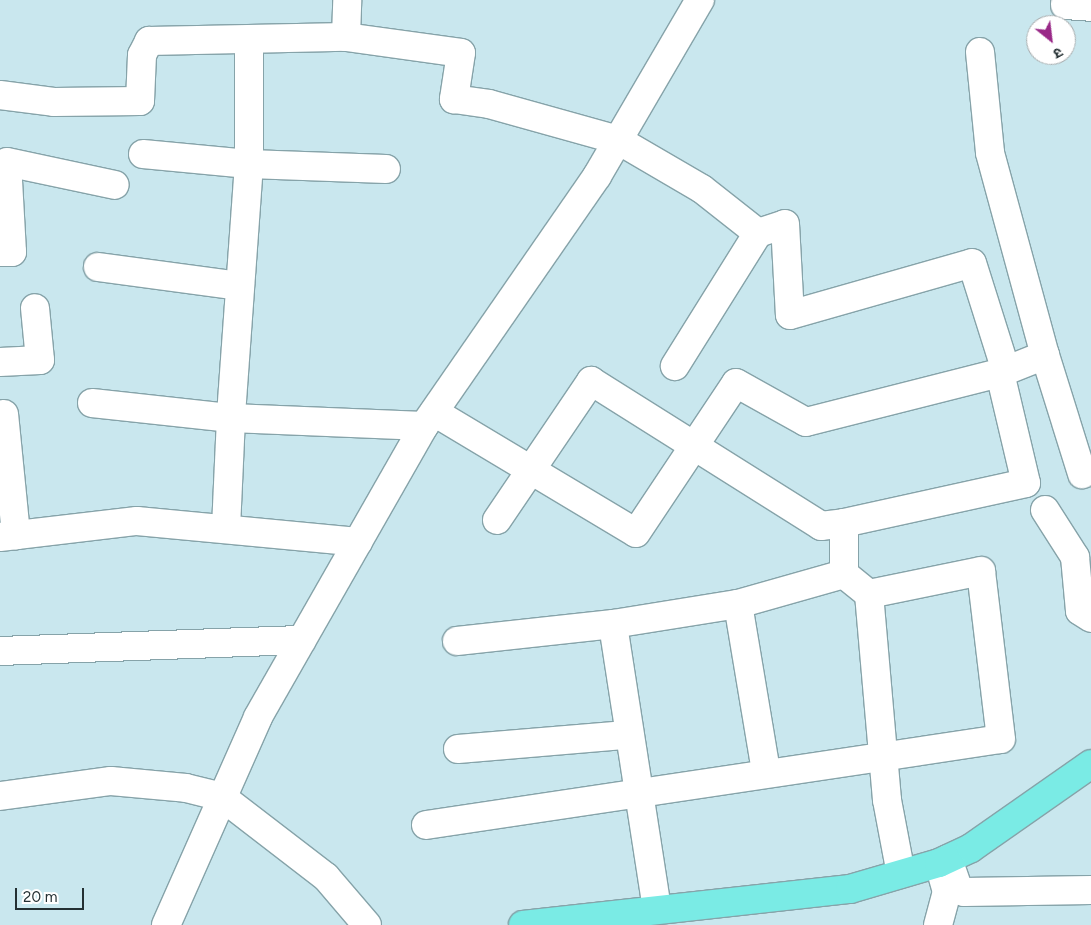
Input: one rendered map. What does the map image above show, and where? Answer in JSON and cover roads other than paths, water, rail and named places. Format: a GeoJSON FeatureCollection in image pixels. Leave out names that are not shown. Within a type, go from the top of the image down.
{"type":"FeatureCollection","features":[{"type":"Feature","properties":{"kind":"main road"},"geometry":{"type":"LineString","coordinates":[[523,925],[850,889],[943,861],[971,848],[1091,764]]}},
{"type":"Feature","properties":{"kind":"street"},"geometry":{"type":"LineString","coordinates":[[346,37],[347,0]]}},
{"type":"Feature","properties":{"kind":"street"},"geometry":{"type":"LineString","coordinates":[[166,925],[258,717],[429,419],[618,140],[700,0]]}},
{"type":"Feature","properties":{"kind":"street"},"geometry":{"type":"LineString","coordinates":[[0,95],[54,102],[140,100],[142,55],[149,41],[249,41],[346,37],[461,53],[454,99],[489,104],[618,140],[702,189],[758,233]]}},
{"type":"Feature","properties":{"kind":"street"},"geometry":{"type":"LineString","coordinates":[[226,529],[230,418],[249,164],[249,41]]}},
{"type":"Feature","properties":{"kind":"street"},"geometry":{"type":"LineString","coordinates":[[980,52],[990,153],[1045,355],[1082,474]]}},
{"type":"Feature","properties":{"kind":"street"},"geometry":{"type":"LineString","coordinates":[[144,154],[249,164],[386,169]]}},
{"type":"Feature","properties":{"kind":"street"},"geometry":{"type":"LineString","coordinates":[[0,252],[12,252],[7,162],[115,186]]}},
{"type":"Feature","properties":{"kind":"street"},"geometry":{"type":"LineString","coordinates":[[497,520],[528,469],[591,381],[821,526],[844,523],[1026,483],[1003,372],[972,263],[790,315],[785,224],[758,233],[675,366]]}},
{"type":"Feature","properties":{"kind":"street"},"geometry":{"type":"LineString","coordinates":[[98,266],[240,286]]}},
{"type":"Feature","properties":{"kind":"street"},"geometry":{"type":"LineString","coordinates":[[0,362],[40,360],[35,308]]}},
{"type":"Feature","properties":{"kind":"street"},"geometry":{"type":"LineString","coordinates":[[92,403],[230,418],[429,419],[528,469],[636,534],[696,447],[736,383],[806,422],[1003,372],[1045,355]]}},
{"type":"Feature","properties":{"kind":"street"},"geometry":{"type":"LineString","coordinates":[[4,414],[8,536],[137,521],[358,542]]}},
{"type":"Feature","properties":{"kind":"street"},"geometry":{"type":"LineString","coordinates":[[1045,510],[1075,557],[1080,611],[1091,618]]}},
{"type":"Feature","properties":{"kind":"street"},"geometry":{"type":"LineString","coordinates":[[844,523],[844,574]]}},
{"type":"Feature","properties":{"kind":"street"},"geometry":{"type":"LineString","coordinates":[[426,825],[637,794],[766,771],[885,758],[1002,739],[981,571],[869,594]]}},
{"type":"Feature","properties":{"kind":"street"},"geometry":{"type":"LineString","coordinates":[[844,574],[869,594],[885,758],[887,800],[901,874]]}},
{"type":"Feature","properties":{"kind":"street"},"geometry":{"type":"LineString","coordinates":[[457,641],[613,624],[738,604],[844,574]]}},
{"type":"Feature","properties":{"kind":"street"},"geometry":{"type":"LineString","coordinates":[[738,604],[766,771]]}},
{"type":"Feature","properties":{"kind":"street"},"geometry":{"type":"LineString","coordinates":[[613,624],[626,734],[657,909]]}},
{"type":"Feature","properties":{"kind":"street"},"geometry":{"type":"LineString","coordinates":[[0,651],[302,640]]}},
{"type":"Feature","properties":{"kind":"street"},"geometry":{"type":"LineString","coordinates":[[458,749],[626,734]]}},
{"type":"Feature","properties":{"kind":"street"},"geometry":{"type":"LineString","coordinates":[[0,796],[111,781],[186,788],[222,797],[326,877],[366,925]]}},
{"type":"Feature","properties":{"kind":"street"},"geometry":{"type":"LineString","coordinates":[[943,861],[958,888],[964,892],[1091,890]]}},
{"type":"Feature","properties":{"kind":"street"},"geometry":{"type":"LineString","coordinates":[[938,925],[947,892],[943,861]]}}]}
